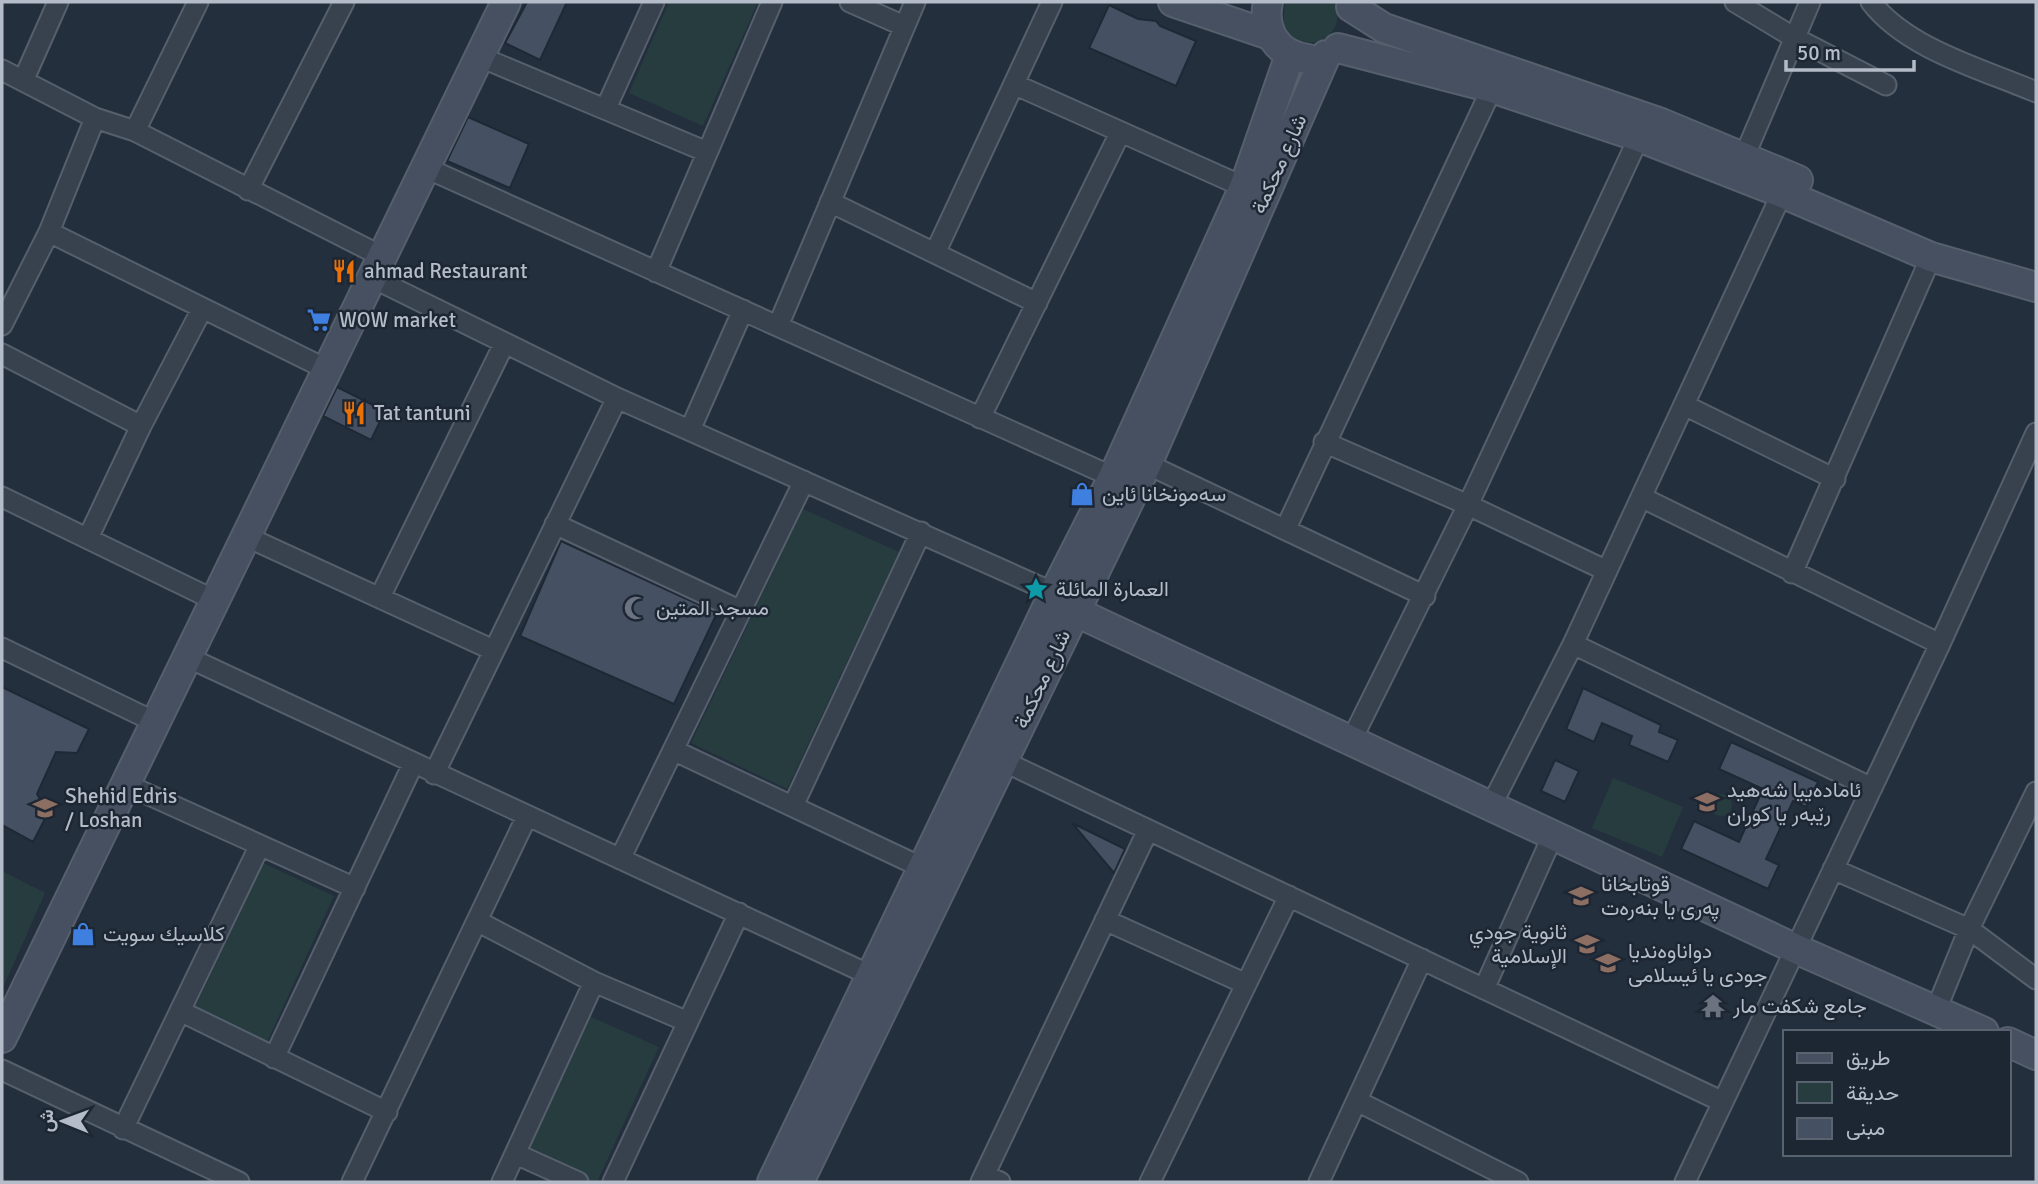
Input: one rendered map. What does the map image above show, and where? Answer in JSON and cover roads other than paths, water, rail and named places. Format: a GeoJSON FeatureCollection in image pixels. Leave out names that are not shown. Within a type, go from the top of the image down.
{"type":"FeatureCollection","features":[{"type":"Feature","properties":{"kind":"main road"},"geometry":{"type":"LineString","coordinates":[[2,1038],[506,2]]}},
{"type":"Feature","properties":{"kind":"main road"},"geometry":{"type":"LineString","coordinates":[[1173,2],[1270,35],[1290,55],[1308,59],[1332,52],[1492,89],[1639,137],[1782,192],[1931,257],[2036,287]]}},
{"type":"Feature","properties":{"kind":"main road"},"geometry":{"type":"LineString","coordinates":[[1268,2],[1266,13],[1270,35]]}},
{"type":"Feature","properties":{"kind":"main road"},"geometry":{"type":"LineString","coordinates":[[1351,4],[1384,28],[1661,123],[1935,241],[2036,269]]}},
{"type":"Feature","properties":{"kind":"main road","name":"شارع محكمة"},"geometry":{"type":"LineString","coordinates":[[827,1098],[872,976],[923,868],[1064,602],[1146,464],[1332,52],[1350,29],[1351,4]]}},
{"type":"Feature","properties":{"kind":"main road","name":"شارع محكمة"},"geometry":{"type":"LineString","coordinates":[[772,1182],[805,1140],[1003,761],[1113,477],[1244,187],[1290,55]]}},
{"type":"Feature","properties":{"kind":"main road"},"geometry":{"type":"LineString","coordinates":[[1064,602],[1351,741],[1796,948],[1980,1030]]}},
{"type":"Feature","properties":{"kind":"main road"},"geometry":{"type":"LineString","coordinates":[[2010,1043],[2036,1055]]}},
{"type":"Feature","properties":{"kind":"main road","name":"شارع محكمة"},"geometry":{"type":"LineString","coordinates":[[799,1182],[805,1140]]}},
{"type":"Feature","properties":{"kind":"street"},"geometry":{"type":"LineString","coordinates":[[23,80],[58,2]]}},
{"type":"Feature","properties":{"kind":"street"},"geometry":{"type":"LineString","coordinates":[[135,131],[198,2]]}},
{"type":"Feature","properties":{"kind":"street"},"geometry":{"type":"LineString","coordinates":[[248,190],[344,2]]}},
{"type":"Feature","properties":{"kind":"street"},"geometry":{"type":"LineString","coordinates":[[606,108],[654,2]]}},
{"type":"Feature","properties":{"kind":"street"},"geometry":{"type":"LineString","coordinates":[[656,272],[772,2]]}},
{"type":"Feature","properties":{"kind":"street"},"geometry":{"type":"LineString","coordinates":[[850,2],[904,26]]}},
{"type":"Feature","properties":{"kind":"street"},"geometry":{"type":"LineString","coordinates":[[778,326],[915,2]]}},
{"type":"Feature","properties":{"kind":"street"},"geometry":{"type":"LineString","coordinates":[[936,251],[1016,85],[1052,2]]}},
{"type":"Feature","properties":{"kind":"street"},"geometry":{"type":"LineString","coordinates":[[1735,2],[1793,37],[1886,85]]}},
{"type":"Feature","properties":{"kind":"street"},"geometry":{"type":"LineString","coordinates":[[1744,157],[1810,2]]}},
{"type":"Feature","properties":{"kind":"street"},"geometry":{"type":"LineString","coordinates":[[1871,2],[1882,17],[1909,38],[2036,92]]}},
{"type":"Feature","properties":{"kind":"street"},"geometry":{"type":"LineString","coordinates":[[478,56],[707,152]]}},
{"type":"Feature","properties":{"kind":"street"},"geometry":{"type":"LineString","coordinates":[[2,70],[95,118],[135,131],[248,190],[503,344],[617,398],[921,532],[1064,602]]}},
{"type":"Feature","properties":{"kind":"street"},"geometry":{"type":"LineString","coordinates":[[1016,85],[1244,187]]}},
{"type":"Feature","properties":{"kind":"street"},"geometry":{"type":"LineString","coordinates":[[1286,528],[1324,442],[1492,89]]}},
{"type":"Feature","properties":{"kind":"street"},"geometry":{"type":"LineString","coordinates":[[2,325],[49,232],[95,118]]}},
{"type":"Feature","properties":{"kind":"street"},"geometry":{"type":"LineString","coordinates":[[980,418],[1121,133]]}},
{"type":"Feature","properties":{"kind":"street"},"geometry":{"type":"LineString","coordinates":[[1351,741],[1468,505],[1639,137]]}},
{"type":"Feature","properties":{"kind":"street"},"geometry":{"type":"LineString","coordinates":[[424,167],[1113,477]]}},
{"type":"Feature","properties":{"kind":"street"},"geometry":{"type":"LineString","coordinates":[[1491,806],[1573,644],[1782,192]]}},
{"type":"Feature","properties":{"kind":"street"},"geometry":{"type":"LineString","coordinates":[[830,202],[936,251],[1037,303]]}},
{"type":"Feature","properties":{"kind":"street"},"geometry":{"type":"LineString","coordinates":[[49,232],[326,369]]}},
{"type":"Feature","properties":{"kind":"street"},"geometry":{"type":"LineString","coordinates":[[1792,573],[1931,257]]}},
{"type":"Feature","properties":{"kind":"street"},"geometry":{"type":"LineString","coordinates":[[88,538],[141,426],[202,309]]}},
{"type":"Feature","properties":{"kind":"street"},"geometry":{"type":"LineString","coordinates":[[691,430],[743,310]]}},
{"type":"Feature","properties":{"kind":"street"},"geometry":{"type":"LineString","coordinates":[[380,597],[503,344]]}},
{"type":"Feature","properties":{"kind":"street"},"geometry":{"type":"LineString","coordinates":[[2,354],[141,426]]}},
{"type":"Feature","properties":{"kind":"street"},"geometry":{"type":"LineString","coordinates":[[434,774],[617,398]]}},
{"type":"Feature","properties":{"kind":"street"},"geometry":{"type":"LineString","coordinates":[[1684,405],[1835,479]]}},
{"type":"Feature","properties":{"kind":"street"},"geometry":{"type":"LineString","coordinates":[[1685,1182],[1940,644],[2036,433]]}},
{"type":"Feature","properties":{"kind":"street"},"geometry":{"type":"LineString","coordinates":[[1324,442],[1468,505],[1607,571]]}},
{"type":"Feature","properties":{"kind":"street"},"geometry":{"type":"LineString","coordinates":[[1146,464],[1286,528],[1424,596]]}},
{"type":"Feature","properties":{"kind":"street"},"geometry":{"type":"LineString","coordinates":[[620,859],[804,481]]}},
{"type":"Feature","properties":{"kind":"street"},"geometry":{"type":"LineString","coordinates":[[2,497],[214,600]]}},
{"type":"Feature","properties":{"kind":"street"},"geometry":{"type":"LineString","coordinates":[[1641,497],[1940,644]]}},
{"type":"Feature","properties":{"kind":"street"},"geometry":{"type":"LineString","coordinates":[[555,524],[741,611]]}},
{"type":"Feature","properties":{"kind":"street"},"geometry":{"type":"LineString","coordinates":[[793,806],[921,532]]}},
{"type":"Feature","properties":{"kind":"street"},"geometry":{"type":"LineString","coordinates":[[245,536],[493,650]]}},
{"type":"Feature","properties":{"kind":"street"},"geometry":{"type":"LineString","coordinates":[[1573,644],[1872,788]]}},
{"type":"Feature","properties":{"kind":"street"},"geometry":{"type":"LineString","coordinates":[[2,648],[155,722]]}},
{"type":"Feature","properties":{"kind":"street"},"geometry":{"type":"LineString","coordinates":[[187,657],[872,976]]}},
{"type":"Feature","properties":{"kind":"street"},"geometry":{"type":"LineString","coordinates":[[673,750],[923,868]]}},
{"type":"Feature","properties":{"kind":"street"},"geometry":{"type":"LineString","coordinates":[[1003,761],[1723,1102]]}},
{"type":"Feature","properties":{"kind":"street"},"geometry":{"type":"LineString","coordinates":[[274,1058],[413,764]]}},
{"type":"Feature","properties":{"kind":"street"},"geometry":{"type":"LineString","coordinates":[[125,783],[355,888]]}},
{"type":"Feature","properties":{"kind":"street"},"geometry":{"type":"LineString","coordinates":[[1936,1010],[1969,929],[2036,792]]}},
{"type":"Feature","properties":{"kind":"street"},"geometry":{"type":"LineString","coordinates":[[352,1182],[527,816]]}},
{"type":"Feature","properties":{"kind":"street"},"geometry":{"type":"LineString","coordinates":[[989,1180],[1148,830]]}},
{"type":"Feature","properties":{"kind":"street"},"geometry":{"type":"LineString","coordinates":[[1484,989],[1553,835]]}},
{"type":"Feature","properties":{"kind":"street"},"geometry":{"type":"LineString","coordinates":[[124,1129],[260,845]]}},
{"type":"Feature","properties":{"kind":"street"},"geometry":{"type":"LineString","coordinates":[[1833,869],[1969,929],[2036,979]]}},
{"type":"Feature","properties":{"kind":"street"},"geometry":{"type":"LineString","coordinates":[[1150,1182],[1289,896]]}},
{"type":"Feature","properties":{"kind":"street"},"geometry":{"type":"LineString","coordinates":[[614,1182],[738,913]]}},
{"type":"Feature","properties":{"kind":"street"},"geometry":{"type":"LineString","coordinates":[[1105,920],[1246,984]]}},
{"type":"Feature","properties":{"kind":"street"},"geometry":{"type":"LineString","coordinates":[[477,921],[594,982],[688,1022]]}},
{"type":"Feature","properties":{"kind":"street"},"geometry":{"type":"LineString","coordinates":[[1319,1182],[1422,960]]}},
{"type":"Feature","properties":{"kind":"street"},"geometry":{"type":"LineString","coordinates":[[502,1182],[594,982]]}},
{"type":"Feature","properties":{"kind":"street"},"geometry":{"type":"LineString","coordinates":[[180,1011],[387,1112]]}},
{"type":"Feature","properties":{"kind":"street"},"geometry":{"type":"LineString","coordinates":[[2,1070],[236,1182]]}},
{"type":"Feature","properties":{"kind":"street"},"geometry":{"type":"LineString","coordinates":[[1357,1101],[1493,1177],[1518,1182]]}},
{"type":"Feature","properties":{"kind":"street"},"geometry":{"type":"LineString","coordinates":[[516,1154],[578,1182]]}},
{"type":"Feature","properties":{"kind":"place","name":"ahmad Restaurant"},"geometry":{"type":"Point","coordinates":[344,271]}},
{"type":"Feature","properties":{"kind":"place","name":"WOW market"},"geometry":{"type":"Point","coordinates":[319,320]}},
{"type":"Feature","properties":{"kind":"place","name":"Tat tantuni"},"geometry":{"type":"Point","coordinates":[354,413]}},
{"type":"Feature","properties":{"kind":"place","name":"سەمونخانا ئاین"},"geometry":{"type":"Point","coordinates":[1082,494]}},
{"type":"Feature","properties":{"kind":"place","name":"العمارة المائلة"},"geometry":{"type":"Point","coordinates":[1036,589]}},
{"type":"Feature","properties":{"kind":"place","name":"مسجد المتين"},"geometry":{"type":"Point","coordinates":[636,608]}},
{"type":"Feature","properties":{"kind":"place","name":"ئامادەییا شەهید رێبەر یا کوران"},"geometry":{"type":"Point","coordinates":[1707,802]}},
{"type":"Feature","properties":{"kind":"place","name":"Shehid Edris / Loshan"},"geometry":{"type":"Point","coordinates":[45,808]}},
{"type":"Feature","properties":{"kind":"place","name":"قوتابخانا پەری یا بنەرەت"},"geometry":{"type":"Point","coordinates":[1581,896]}},
{"type":"Feature","properties":{"kind":"place","name":"كلاسيك سويت"},"geometry":{"type":"Point","coordinates":[83,934]}},
{"type":"Feature","properties":{"kind":"place","name":"ثانوية جودي الإسلامية"},"geometry":{"type":"Point","coordinates":[1587,944]}},
{"type":"Feature","properties":{"kind":"place","name":"دواناوەندیا جودی یا ئیسلامی"},"geometry":{"type":"Point","coordinates":[1608,963]}},
{"type":"Feature","properties":{"kind":"place","name":"جامع شكفت مار"},"geometry":{"type":"Point","coordinates":[1713,1006]}}]}
